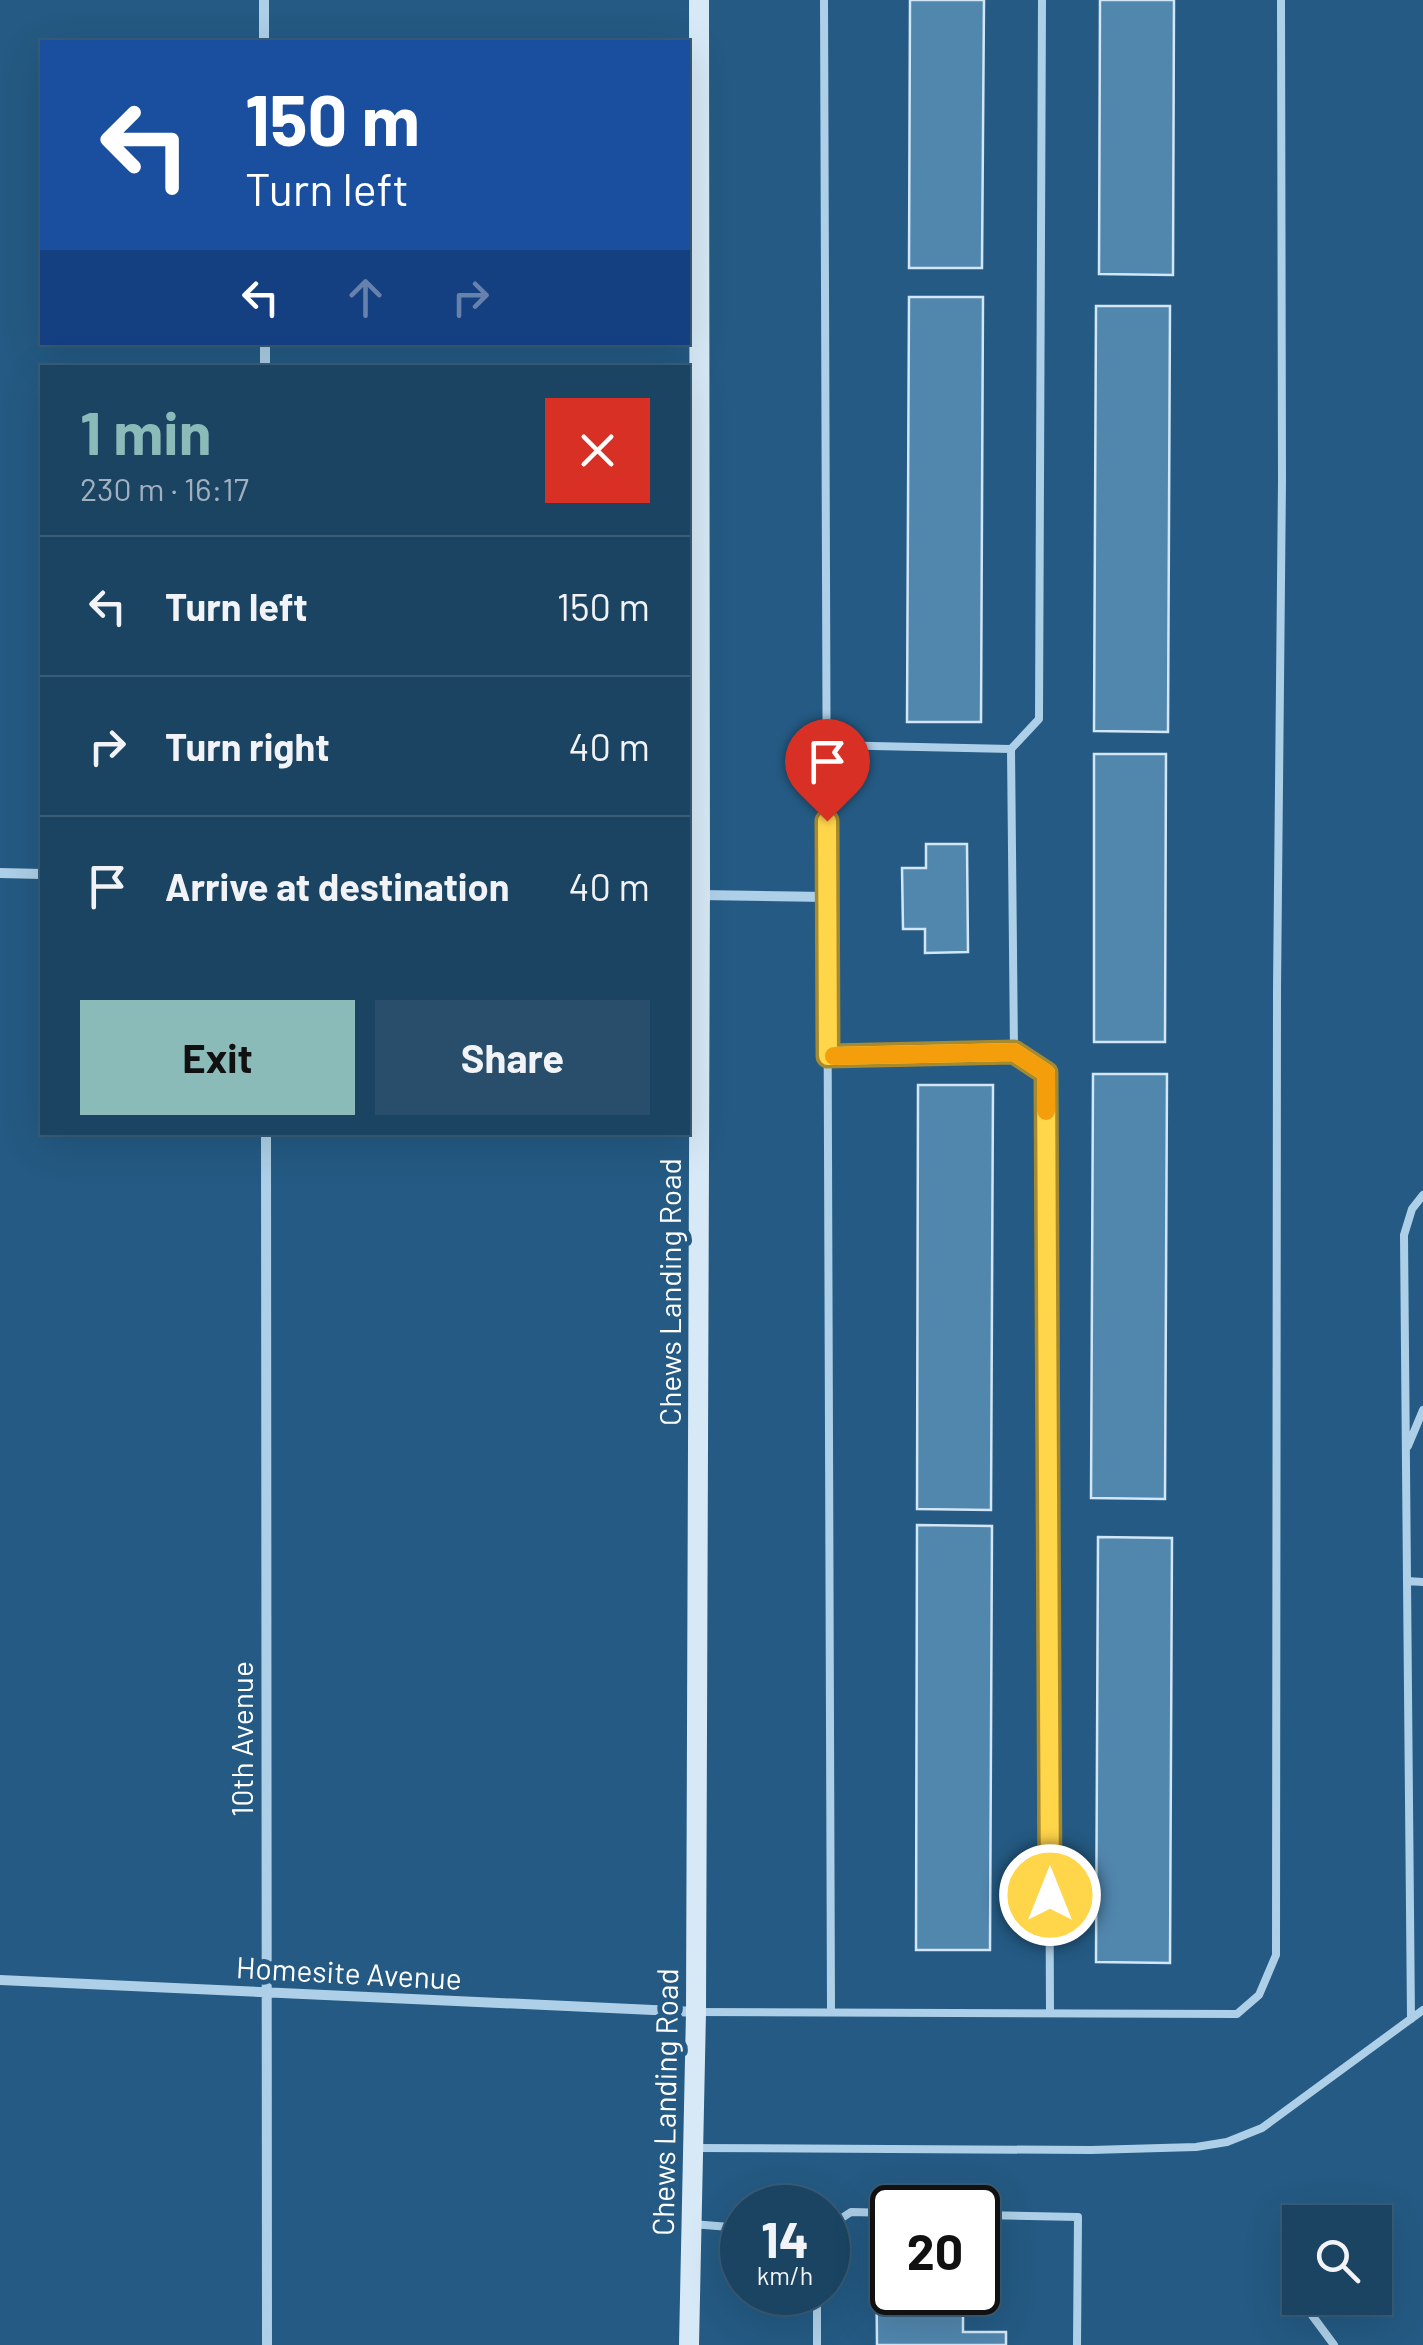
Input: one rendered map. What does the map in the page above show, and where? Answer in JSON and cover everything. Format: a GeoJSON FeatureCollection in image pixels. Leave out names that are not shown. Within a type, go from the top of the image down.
{"type":"FeatureCollection","features":[{"type":"Feature","properties":{"kind":"street"},"geometry":{"type":"LineString","coordinates":[[264,0],[264,40]]}},
{"type":"Feature","properties":{"kind":"street","name":"Chews Landing Road"},"geometry":{"type":"LineString","coordinates":[[689,2345],[696,2012],[699,0]]}},
{"type":"Feature","properties":{"kind":"street"},"geometry":{"type":"LineString","coordinates":[[0,873],[40,874]]}},
{"type":"Feature","properties":{"kind":"street"},"geometry":{"type":"LineString","coordinates":[[696,886],[827,897]]}},
{"type":"Feature","properties":{"kind":"street","name":"10th Avenue"},"geometry":{"type":"LineString","coordinates":[[266,1135],[267,2345]]}},
{"type":"Feature","properties":{"kind":"street","name":"Homesite Avenue"},"geometry":{"type":"LineString","coordinates":[[0,1980],[696,2012]]}},
{"type":"Feature","properties":{"kind":"lane"},"geometry":{"type":"LineString","coordinates":[[824,0],[831,2012]]}},
{"type":"Feature","properties":{"kind":"lane"},"geometry":{"type":"LineString","coordinates":[[1014,1052],[1011,749],[1038,719],[1042,0]]}},
{"type":"Feature","properties":{"kind":"lane"},"geometry":{"type":"LineString","coordinates":[[696,2012],[1236,2014],[1258,1994],[1276,1956],[1281,0]]}},
{"type":"Feature","properties":{"kind":"lane"},"geometry":{"type":"LineString","coordinates":[[827,745],[1011,749]]}},
{"type":"Feature","properties":{"kind":"lane"},"geometry":{"type":"LineString","coordinates":[[828,1056],[1014,1052],[1046,1073],[1050,2013]]}},
{"type":"Feature","properties":{"kind":"lane"},"geometry":{"type":"LineString","coordinates":[[1410,2018],[1404,1235],[1412,1209],[1423,1194]]}},
{"type":"Feature","properties":{"kind":"lane"},"geometry":{"type":"LineString","coordinates":[[1405,1455],[1423,1410]]}},
{"type":"Feature","properties":{"kind":"lane"},"geometry":{"type":"LineString","coordinates":[[1407,1582],[1423,1582]]}},
{"type":"Feature","properties":{"kind":"lane"},"geometry":{"type":"LineString","coordinates":[[693,2148],[1091,2150],[1196,2147],[1227,2142],[1262,2128],[1423,2010]]}},
{"type":"Feature","properties":{"kind":"lane"},"geometry":{"type":"LineString","coordinates":[[1000,2215],[1078,2217],[1077,2345]]}},
{"type":"Feature","properties":{"kind":"lane"},"geometry":{"type":"LineString","coordinates":[[692,2224],[720,2226]]}},
{"type":"Feature","properties":{"kind":"lane"},"geometry":{"type":"LineString","coordinates":[[817,2315],[818,2345]]}},
{"type":"Feature","properties":{"kind":"lane"},"geometry":{"type":"LineString","coordinates":[[1311,2315],[1334,2345]]}},
{"type":"Feature","properties":{"kind":"building"},"geometry":{"type":"Polygon","coordinates":[[[910,0],[984,0],[982,268],[909,268],[910,0]]]}},
{"type":"Feature","properties":{"kind":"building"},"geometry":{"type":"Polygon","coordinates":[[[1100,0],[1174,0],[1173,275],[1099,274],[1100,0]]]}},
{"type":"Feature","properties":{"kind":"building"},"geometry":{"type":"Polygon","coordinates":[[[909,297],[983,297],[981,722],[907,722],[909,297]]]}},
{"type":"Feature","properties":{"kind":"building"},"geometry":{"type":"Polygon","coordinates":[[[1096,306],[1170,306],[1168,732],[1094,731],[1096,306]]]}},
{"type":"Feature","properties":{"kind":"building"},"geometry":{"type":"Polygon","coordinates":[[[1094,754],[1166,754],[1165,1042],[1094,1042],[1094,754]]]}},
{"type":"Feature","properties":{"kind":"building"},"geometry":{"type":"Polygon","coordinates":[[[926,844],[967,844],[968,952],[925,953],[925,929],[903,929],[902,868],[926,868],[926,844]]]}},
{"type":"Feature","properties":{"kind":"building"},"geometry":{"type":"Polygon","coordinates":[[[1093,1074],[1167,1074],[1165,1499],[1091,1498],[1093,1074]]]}},
{"type":"Feature","properties":{"kind":"building"},"geometry":{"type":"Polygon","coordinates":[[[918,1085],[993,1085],[991,1510],[917,1509],[918,1085]]]}},
{"type":"Feature","properties":{"kind":"building"},"geometry":{"type":"Polygon","coordinates":[[[917,1525],[992,1526],[990,1950],[916,1950],[917,1525]]]}},
{"type":"Feature","properties":{"kind":"building"},"geometry":{"type":"Polygon","coordinates":[[[1098,1537],[1172,1538],[1170,1963],[1096,1962],[1098,1537]]]}},
{"type":"Feature","properties":{"kind":"building"},"geometry":{"type":"Polygon","coordinates":[[[877,2315],[963,2315],[963,2332],[1006,2332],[1006,2345],[877,2345],[877,2315]]]}},
{"type":"Feature","properties":{"kind":"slow traffic"},"geometry":{"type":"LineString","coordinates":[[834,1056],[1014,1052],[1046,1073],[1046,1111]]}},
{"type":"Feature","properties":{"kind":"route"},"geometry":{"type":"LineString","coordinates":[[827,821],[828,1056],[1014,1052],[1046,1073],[1050,1895]]}}]}
